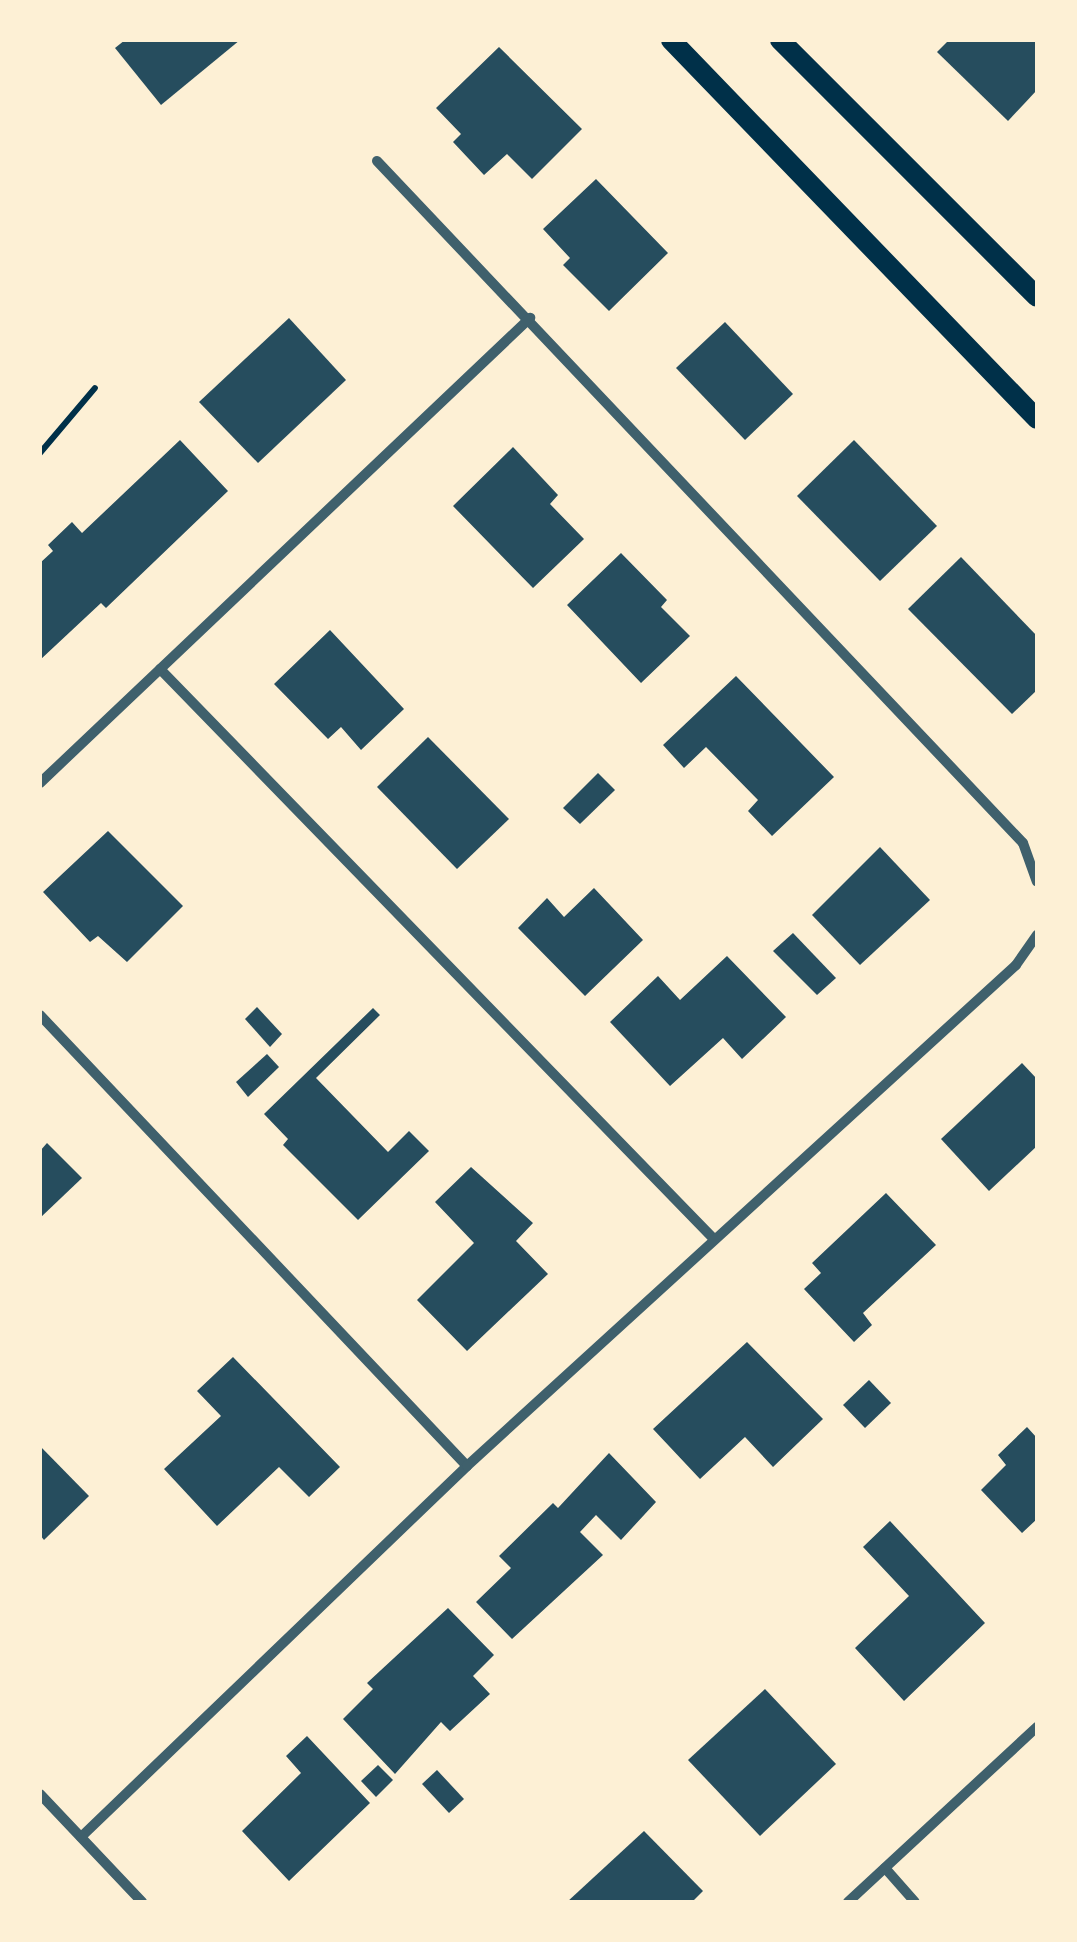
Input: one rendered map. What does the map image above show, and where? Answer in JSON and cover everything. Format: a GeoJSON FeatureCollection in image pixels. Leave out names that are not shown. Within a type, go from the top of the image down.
{"type":"FeatureCollection","features":[{"type":"Feature","properties":{"kind":"main road"},"geometry":{"type":"LineString","coordinates":[[671,40],[1037,418]]}},
{"type":"Feature","properties":{"kind":"main road"},"geometry":{"type":"LineString","coordinates":[[780,40],[1037,297]]}},
{"type":"Feature","properties":{"kind":"street"},"geometry":{"type":"LineString","coordinates":[[377,161],[530,318],[1023,843],[1037,882]]}},
{"type":"Feature","properties":{"kind":"street"},"geometry":{"type":"LineString","coordinates":[[40,783],[530,318]]}},
{"type":"Feature","properties":{"kind":"street"},"geometry":{"type":"LineString","coordinates":[[160,670],[713,1238]]}},
{"type":"Feature","properties":{"kind":"street"},"geometry":{"type":"LineString","coordinates":[[81,1837],[467,1466],[1016,965],[1037,935]]}},
{"type":"Feature","properties":{"kind":"street"},"geometry":{"type":"LineString","coordinates":[[40,1016],[467,1466]]}},
{"type":"Feature","properties":{"kind":"street"},"geometry":{"type":"LineString","coordinates":[[848,1902],[1037,1727]]}},
{"type":"Feature","properties":{"kind":"street"},"geometry":{"type":"LineString","coordinates":[[40,1794],[142,1902]]}},
{"type":"Feature","properties":{"kind":"street"},"geometry":{"type":"LineString","coordinates":[[885,1868],[916,1902]]}},
{"type":"Feature","properties":{"kind":"path"},"geometry":{"type":"LineString","coordinates":[[40,453],[95,388]]}},
{"type":"Feature","properties":{"kind":"building"},"geometry":{"type":"Polygon","coordinates":[[[125,40],[240,40],[161,105],[115,48],[125,40]]]}},
{"type":"Feature","properties":{"kind":"building"},"geometry":{"type":"Polygon","coordinates":[[[949,40],[1037,40],[1037,90],[1008,121],[937,52],[949,40]]]}},
{"type":"Feature","properties":{"kind":"building"},"geometry":{"type":"Polygon","coordinates":[[[499,47],[582,129],[532,179],[507,154],[484,175],[453,142],[461,134],[436,108],[499,47]]]}},
{"type":"Feature","properties":{"kind":"building"},"geometry":{"type":"Polygon","coordinates":[[[596,179],[668,253],[609,311],[563,265],[570,258],[543,229],[596,179]]]}},
{"type":"Feature","properties":{"kind":"building"},"geometry":{"type":"Polygon","coordinates":[[[289,318],[346,380],[258,463],[199,402],[289,318]]]}},
{"type":"Feature","properties":{"kind":"building"},"geometry":{"type":"Polygon","coordinates":[[[725,322],[793,394],[745,440],[676,368],[725,322]]]}},
{"type":"Feature","properties":{"kind":"building"},"geometry":{"type":"Polygon","coordinates":[[[180,440],[228,491],[106,608],[101,603],[40,660],[40,563],[53,551],[48,545],[72,522],[82,533],[180,440]]]}},
{"type":"Feature","properties":{"kind":"building"},"geometry":{"type":"Polygon","coordinates":[[[854,440],[937,526],[880,581],[797,496],[854,440]]]}},
{"type":"Feature","properties":{"kind":"building"},"geometry":{"type":"Polygon","coordinates":[[[513,447],[558,495],[550,504],[584,539],[533,588],[453,506],[513,447]]]}},
{"type":"Feature","properties":{"kind":"building"},"geometry":{"type":"Polygon","coordinates":[[[621,553],[667,600],[661,607],[690,636],[641,683],[567,605],[621,553]]]}},
{"type":"Feature","properties":{"kind":"building"},"geometry":{"type":"Polygon","coordinates":[[[961,557],[1037,636],[1037,690],[1012,714],[908,609],[961,557]]]}},
{"type":"Feature","properties":{"kind":"building"},"geometry":{"type":"Polygon","coordinates":[[[330,630],[404,709],[361,750],[341,727],[328,739],[274,684],[330,630]]]}},
{"type":"Feature","properties":{"kind":"building"},"geometry":{"type":"Polygon","coordinates":[[[736,676],[834,777],[772,836],[748,811],[758,800],[706,747],[684,768],[663,745],[736,676]]]}},
{"type":"Feature","properties":{"kind":"building"},"geometry":{"type":"Polygon","coordinates":[[[428,737],[509,819],[457,869],[377,787],[428,737]]]}},
{"type":"Feature","properties":{"kind":"building"},"geometry":{"type":"Polygon","coordinates":[[[598,773],[615,790],[580,824],[563,808],[598,773]]]}},
{"type":"Feature","properties":{"kind":"building"},"geometry":{"type":"Polygon","coordinates":[[[108,831],[183,906],[127,962],[98,936],[90,942],[43,892],[108,831]]]}},
{"type":"Feature","properties":{"kind":"building"},"geometry":{"type":"Polygon","coordinates":[[[880,847],[930,900],[860,965],[812,915],[880,847]]]}},
{"type":"Feature","properties":{"kind":"building"},"geometry":{"type":"Polygon","coordinates":[[[594,888],[643,940],[585,996],[518,928],[547,898],[564,917],[594,888]]]}},
{"type":"Feature","properties":{"kind":"building"},"geometry":{"type":"Polygon","coordinates":[[[793,933],[836,978],[817,995],[773,951],[793,933]]]}},
{"type":"Feature","properties":{"kind":"building"},"geometry":{"type":"Polygon","coordinates":[[[727,956],[786,1017],[742,1059],[723,1038],[670,1086],[610,1022],[658,976],[680,1000],[727,956]]]}},
{"type":"Feature","properties":{"kind":"building"},"geometry":{"type":"Polygon","coordinates":[[[257,1007],[282,1034],[270,1047],[245,1019],[257,1007]]]}},
{"type":"Feature","properties":{"kind":"building"},"geometry":{"type":"Polygon","coordinates":[[[373,1008],[380,1015],[316,1078],[388,1152],[409,1131],[429,1151],[358,1220],[283,1145],[288,1139],[264,1114],[373,1008]]]}},
{"type":"Feature","properties":{"kind":"building"},"geometry":{"type":"Polygon","coordinates":[[[267,1054],[279,1067],[248,1097],[236,1082],[267,1054]]]}},
{"type":"Feature","properties":{"kind":"building"},"geometry":{"type":"Polygon","coordinates":[[[1022,1063],[1037,1079],[1037,1146],[989,1191],[941,1139],[1022,1063]]]}},
{"type":"Feature","properties":{"kind":"building"},"geometry":{"type":"Polygon","coordinates":[[[47,1143],[82,1178],[40,1218],[40,1151],[47,1143]]]}},
{"type":"Feature","properties":{"kind":"building"},"geometry":{"type":"Polygon","coordinates":[[[471,1167],[533,1223],[516,1241],[548,1274],[467,1351],[417,1300],[474,1243],[435,1202],[471,1167]]]}},
{"type":"Feature","properties":{"kind":"building"},"geometry":{"type":"Polygon","coordinates":[[[886,1193],[936,1245],[863,1313],[872,1325],[854,1342],[804,1289],[821,1273],[812,1263],[886,1193]]]}},
{"type":"Feature","properties":{"kind":"building"},"geometry":{"type":"Polygon","coordinates":[[[747,1342],[823,1419],[773,1467],[745,1437],[700,1479],[653,1429],[747,1342]]]}},
{"type":"Feature","properties":{"kind":"building"},"geometry":{"type":"Polygon","coordinates":[[[233,1357],[340,1467],[309,1497],[279,1467],[217,1526],[164,1469],[221,1416],[197,1391],[233,1357]]]}},
{"type":"Feature","properties":{"kind":"building"},"geometry":{"type":"Polygon","coordinates":[[[869,1380],[891,1403],[865,1428],[843,1405],[869,1380]]]}},
{"type":"Feature","properties":{"kind":"building"},"geometry":{"type":"Polygon","coordinates":[[[1027,1427],[1037,1438],[1037,1519],[1022,1533],[981,1490],[1006,1465],[998,1455],[1027,1427]]]}},
{"type":"Feature","properties":{"kind":"building"},"geometry":{"type":"Polygon","coordinates":[[[40,1446],[89,1496],[44,1540],[40,1535],[40,1446]]]}},
{"type":"Feature","properties":{"kind":"building"},"geometry":{"type":"Polygon","coordinates":[[[609,1453],[656,1502],[621,1540],[596,1515],[580,1532],[603,1555],[512,1639],[476,1602],[511,1568],[499,1556],[553,1503],[558,1508],[609,1453]]]}},
{"type":"Feature","properties":{"kind":"building"},"geometry":{"type":"Polygon","coordinates":[[[890,1521],[985,1623],[904,1701],[855,1648],[909,1596],[863,1547],[890,1521]]]}},
{"type":"Feature","properties":{"kind":"building"},"geometry":{"type":"Polygon","coordinates":[[[448,1608],[494,1655],[473,1676],[490,1694],[450,1731],[441,1722],[395,1774],[343,1719],[373,1689],[367,1683],[448,1608]]]}},
{"type":"Feature","properties":{"kind":"building"},"geometry":{"type":"Polygon","coordinates":[[[765,1689],[836,1764],[760,1836],[688,1760],[765,1689]]]}},
{"type":"Feature","properties":{"kind":"building"},"geometry":{"type":"Polygon","coordinates":[[[307,1736],[370,1803],[289,1881],[242,1831],[301,1773],[286,1756],[307,1736]]]}},
{"type":"Feature","properties":{"kind":"building"},"geometry":{"type":"Polygon","coordinates":[[[378,1765],[393,1780],[376,1797],[361,1781],[378,1765]]]}},
{"type":"Feature","properties":{"kind":"building"},"geometry":{"type":"Polygon","coordinates":[[[437,1770],[464,1799],[449,1813],[422,1784],[437,1770]]]}},
{"type":"Feature","properties":{"kind":"building"},"geometry":{"type":"Polygon","coordinates":[[[644,1831],[703,1891],[692,1902],[567,1902],[644,1831]]]}}]}
